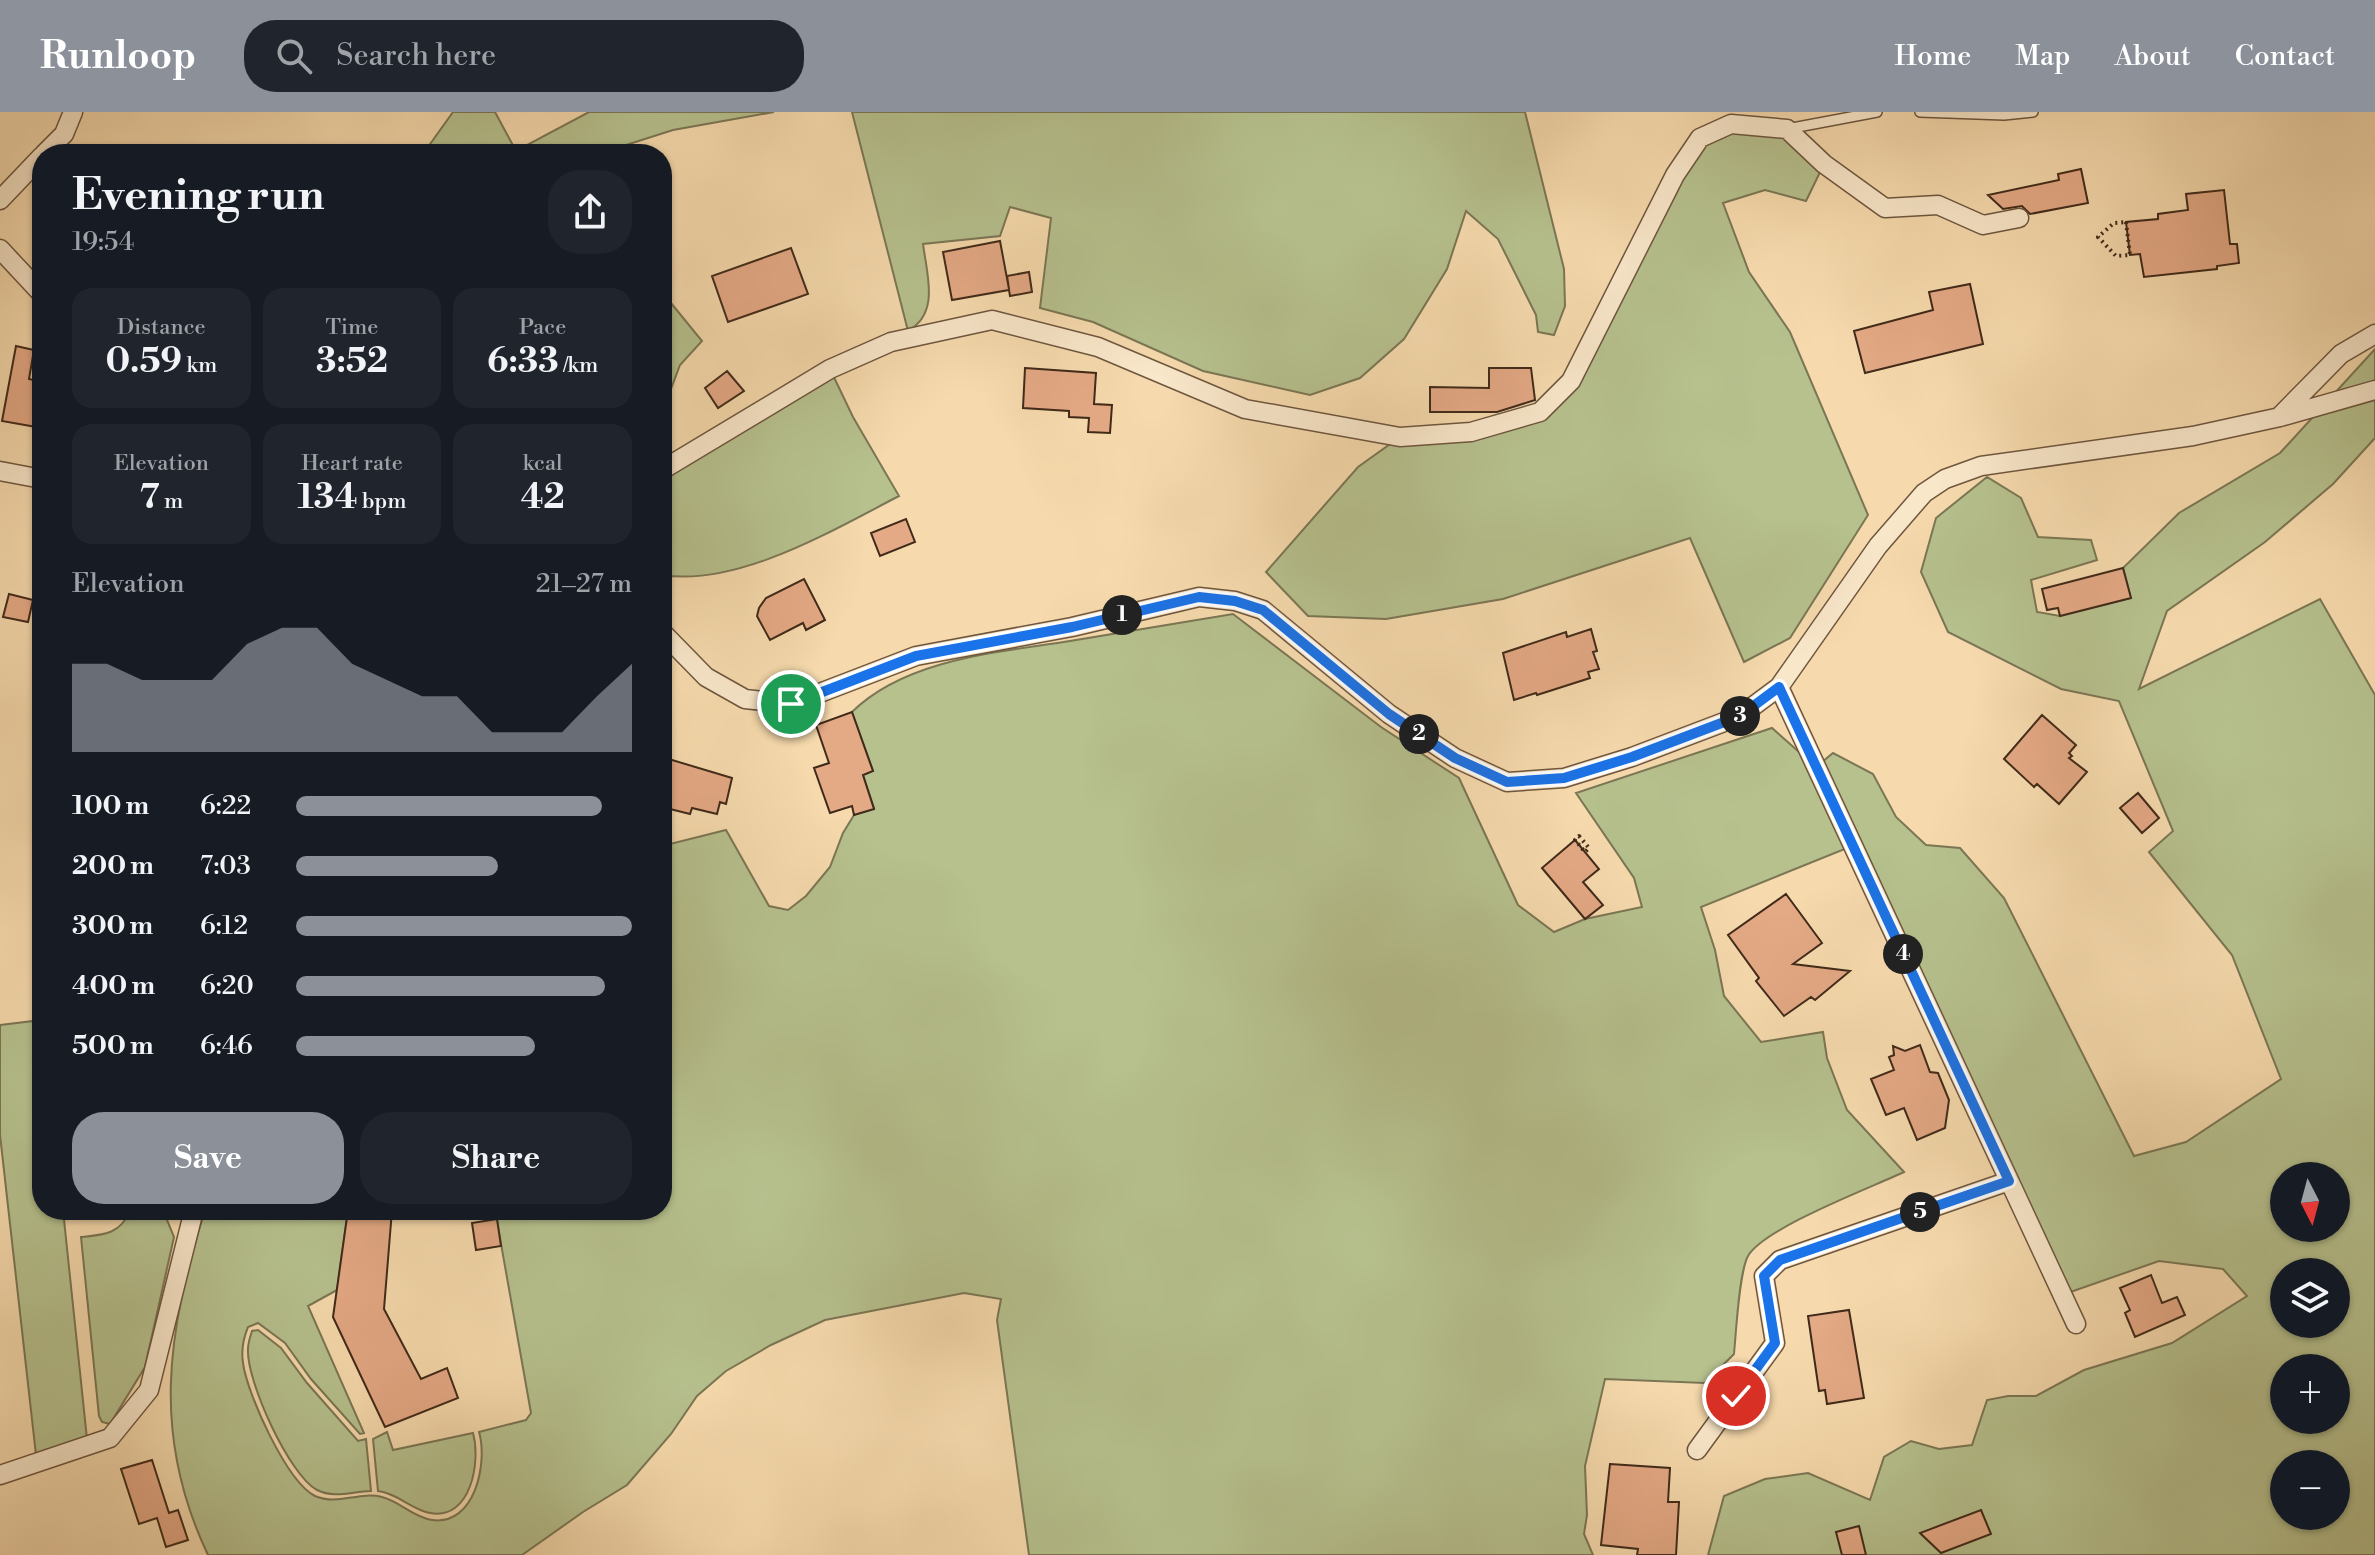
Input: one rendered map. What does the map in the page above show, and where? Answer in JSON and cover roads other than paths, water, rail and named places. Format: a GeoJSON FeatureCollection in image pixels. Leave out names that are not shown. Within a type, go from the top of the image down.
{"type":"FeatureCollection","features":[{"type":"Feature","properties":{"kind":"street"},"geometry":{"type":"LineString","coordinates":[[54,144],[64,134],[73,112]]}},
{"type":"Feature","properties":{"kind":"street"},"geometry":{"type":"LineString","coordinates":[[672,464],[830,369],[891,342],[992,320],[1098,347],[1245,409],[1400,437],[1471,432],[1540,412],[1571,381],[1675,175],[1700,138],[1731,124],[1787,129],[1824,164],[1885,208],[1938,205],[1983,225],[2019,218]]}},
{"type":"Feature","properties":{"kind":"street"},"geometry":{"type":"LineString","coordinates":[[0,200],[32,167]]}},
{"type":"Feature","properties":{"kind":"street"},"geometry":{"type":"LineString","coordinates":[[0,249],[32,283]]}},
{"type":"Feature","properties":{"kind":"street"},"geometry":{"type":"LineString","coordinates":[[2280,417],[2341,354],[2375,334]]}},
{"type":"Feature","properties":{"kind":"street"},"geometry":{"type":"LineString","coordinates":[[672,642],[706,677],[745,699],[791,704],[916,656],[1072,627],[1199,597],[1235,601],[1263,610],[1389,714],[1455,758],[1507,782],[1564,778],[1632,757],[1740,716],[1779,687],[1878,546],[1924,493],[1945,479],[1981,466],[2193,436],[2280,417],[2375,390]]}},
{"type":"Feature","properties":{"kind":"street"},"geometry":{"type":"LineString","coordinates":[[0,471],[32,477]]}},
{"type":"Feature","properties":{"kind":"street"},"geometry":{"type":"LineString","coordinates":[[1779,687],[2076,1324]]}},
{"type":"Feature","properties":{"kind":"street"},"geometry":{"type":"LineString","coordinates":[[1697,1450],[1775,1343],[1764,1276],[1780,1260],[2009,1181]]}},
{"type":"Feature","properties":{"kind":"street"},"geometry":{"type":"LineString","coordinates":[[0,1475],[110,1438],[149,1390],[192,1220]]}},
{"type":"Feature","properties":{"kind":"lane"},"geometry":{"type":"LineString","coordinates":[[1787,129],[1877,112]]}},
{"type":"Feature","properties":{"kind":"lane"},"geometry":{"type":"LineString","coordinates":[[1920,112],[2004,115],[2033,112]]}}]}
